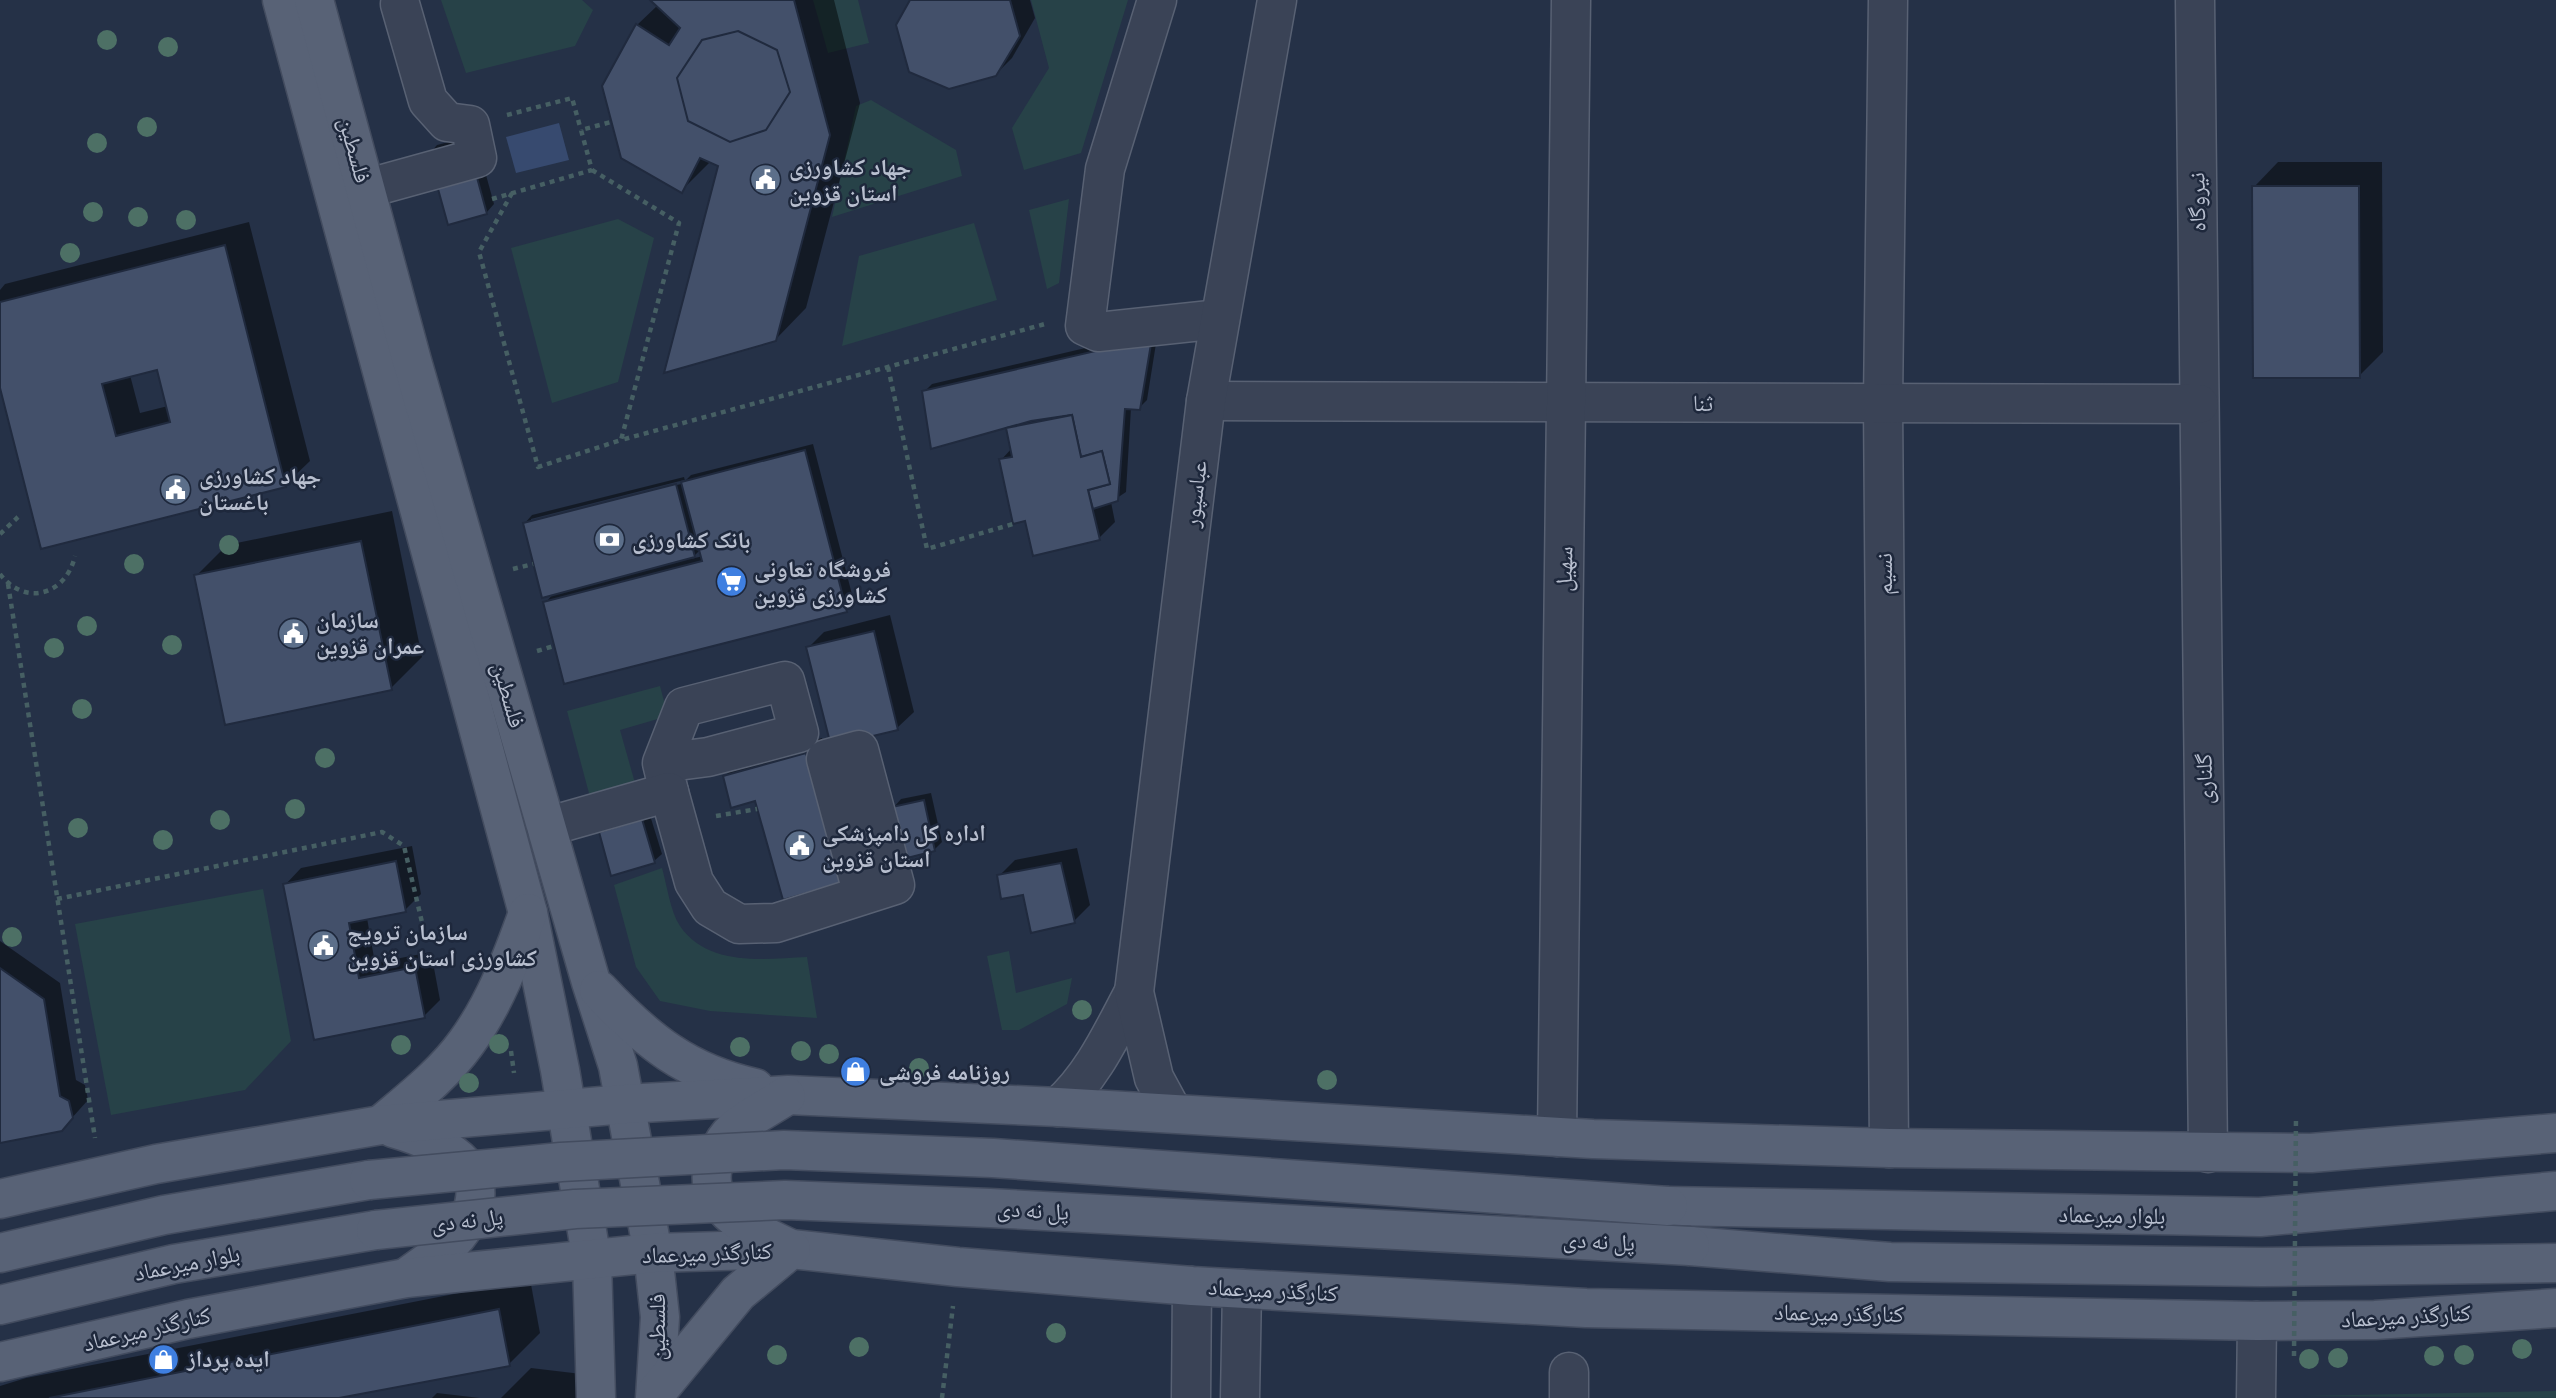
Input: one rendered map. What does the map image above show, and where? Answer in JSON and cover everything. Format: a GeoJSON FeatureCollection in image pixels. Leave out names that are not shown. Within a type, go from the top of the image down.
{"type":"FeatureCollection","features":[{"type":"Feature","properties":{"kind":"main road","name":"فلسطین"},"geometry":{"type":"LineString","coordinates":[[282,0],[528,913],[566,1108],[592,1261],[596,1398]]}},
{"type":"Feature","properties":{"kind":"main road","name":"فلسطین"},"geometry":{"type":"LineString","coordinates":[[314,0],[546,827],[618,1066],[653,1253],[660,1317],[656,1395]]}},
{"type":"Feature","properties":{"kind":"main road"},"geometry":{"type":"LineString","coordinates":[[381,1125],[466,1044],[510,963],[528,913]]}},
{"type":"Feature","properties":{"kind":"main road"},"geometry":{"type":"LineString","coordinates":[[591,982],[631,1024],[666,1052],[731,1083],[788,1095]]}},
{"type":"Feature","properties":{"kind":"main road"},"geometry":{"type":"LineString","coordinates":[[0,1199],[156,1164],[381,1125],[566,1108],[788,1095],[1173,1113],[1557,1137],[1889,1148],[2311,1153],[2556,1133]]}},
{"type":"Feature","properties":{"kind":"main road"},"geometry":{"type":"LineString","coordinates":[[656,1395],[738,1293],[791,1250],[751,1230],[727,1213],[710,1185],[711,1167],[722,1144],[733,1130],[788,1095]]}},
{"type":"Feature","properties":{"kind":"main road"},"geometry":{"type":"LineString","coordinates":[[381,1125],[437,1143],[454,1153],[471,1178],[474,1194],[471,1209],[456,1236],[406,1278]]}},
{"type":"Feature","properties":{"kind":"main road","name":"پل نه دی"},"geometry":{"type":"LineString","coordinates":[[0,1253],[164,1215],[369,1180],[561,1162],[785,1150],[993,1158],[1668,1206]]}},
{"type":"Feature","properties":{"kind":"main road","name":"بلوار میرعماد"},"geometry":{"type":"LineString","coordinates":[[1668,1206],[2260,1217],[2556,1191]]}},
{"type":"Feature","properties":{"kind":"main road","name":"پل نه دی"},"geometry":{"type":"LineString","coordinates":[[376,1230],[575,1209],[785,1200],[1690,1246],[1890,1262],[2262,1267],[2556,1263]]}},
{"type":"Feature","properties":{"kind":"main road","name":"بلوار میرعماد"},"geometry":{"type":"LineString","coordinates":[[0,1305],[174,1264],[376,1230]]}},
{"type":"Feature","properties":{"kind":"main road","name":"کنارگذر میرعماد"},"geometry":{"type":"LineString","coordinates":[[0,1362],[188,1318],[406,1278],[653,1253],[791,1250],[1192,1286],[1586,1308],[2256,1321],[2375,1320],[2556,1308]]}},
{"type":"Feature","properties":{"kind":"street"},"geometry":{"type":"LineString","coordinates":[[1157,0],[1105,169],[1086,326],[1098,332],[1220,319]]}},
{"type":"Feature","properties":{"kind":"street","name":"عباسپور"},"geometry":{"type":"LineString","coordinates":[[1134,992],[1206,401],[1278,0]]}},
{"type":"Feature","properties":{"kind":"street","name":"سهیل"},"geometry":{"type":"LineString","coordinates":[[1557,1137],[1571,0]]}},
{"type":"Feature","properties":{"kind":"street","name":"نسیم"},"geometry":{"type":"LineString","coordinates":[[1888,0],[1883,403],[1889,1148]]}},
{"type":"Feature","properties":{"kind":"street","name":"نیروگاه"},"geometry":{"type":"LineString","coordinates":[[2195,0],[2199,404]]}},
{"type":"Feature","properties":{"kind":"street"},"geometry":{"type":"LineString","coordinates":[[365,189],[477,158],[470,125],[447,122],[428,101],[400,4]]}},
{"type":"Feature","properties":{"kind":"street","name":"ثنا"},"geometry":{"type":"LineString","coordinates":[[1206,401],[2199,404]]}},
{"type":"Feature","properties":{"kind":"street","name":"گلناری"},"geometry":{"type":"LineString","coordinates":[[2199,404],[2208,1153]]}},
{"type":"Feature","properties":{"kind":"street"},"geometry":{"type":"LineString","coordinates":[[546,827],[665,778],[694,882],[710,907],[739,924],[776,923],[863,895]]}},
{"type":"Feature","properties":{"kind":"street"},"geometry":{"type":"LineString","coordinates":[[1058,1107],[1078,1089],[1088,1075],[1134,992]]}},
{"type":"Feature","properties":{"kind":"street"},"geometry":{"type":"LineString","coordinates":[[1134,992],[1154,1078],[1173,1113]]}},
{"type":"Feature","properties":{"kind":"street"},"geometry":{"type":"LineString","coordinates":[[1191,1398],[1192,1286]]}},
{"type":"Feature","properties":{"kind":"street"},"geometry":{"type":"LineString","coordinates":[[1240,1398],[1242,1289]]}},
{"type":"Feature","properties":{"kind":"street"},"geometry":{"type":"LineString","coordinates":[[2256,1321],[2256,1398]]}},
{"type":"Feature","properties":{"kind":"path"},"geometry":{"type":"LineString","coordinates":[[499,117],[572,98],[592,170],[679,223],[621,440]]}},
{"type":"Feature","properties":{"kind":"path"},"geometry":{"type":"LineString","coordinates":[[581,130],[611,122]]}},
{"type":"Feature","properties":{"kind":"path"},"geometry":{"type":"LineString","coordinates":[[481,202],[592,170]]}},
{"type":"Feature","properties":{"kind":"path"},"geometry":{"type":"LineString","coordinates":[[503,182],[509,194]]}},
{"type":"Feature","properties":{"kind":"path"},"geometry":{"type":"LineString","coordinates":[[509,194],[479,252],[538,467],[621,440],[1087,312]]}},
{"type":"Feature","properties":{"kind":"path"},"geometry":{"type":"LineString","coordinates":[[888,367],[927,549],[1013,524]]}},
{"type":"Feature","properties":{"kind":"path"},"geometry":{"type":"LineString","coordinates":[[0,534],[19,517]]}},
{"type":"Feature","properties":{"kind":"path"},"geometry":{"type":"LineString","coordinates":[[0,574],[8,584],[31,594],[56,588],[72,569],[75,556]]}},
{"type":"Feature","properties":{"kind":"path"},"geometry":{"type":"LineString","coordinates":[[8,584],[96,1142]]}},
{"type":"Feature","properties":{"kind":"path"},"geometry":{"type":"LineString","coordinates":[[57,899],[382,832],[404,846],[410,862],[425,935]]}},
{"type":"Feature","properties":{"kind":"path"},"geometry":{"type":"LineString","coordinates":[[509,1040],[514,1073]]}},
{"type":"Feature","properties":{"kind":"path"},"geometry":{"type":"LineString","coordinates":[[2294,1356],[2296,1116]]}},
{"type":"Feature","properties":{"kind":"path"},"geometry":{"type":"LineString","coordinates":[[942,1398],[958,1267]]}},
{"type":"Feature","properties":{"kind":"green space"},"geometry":{"type":"Polygon","coordinates":[[[441,0],[582,0],[593,10],[575,46],[466,73],[441,0]]]}},
{"type":"Feature","properties":{"kind":"green space"},"geometry":{"type":"Polygon","coordinates":[[[813,0],[858,0],[869,43],[828,53],[813,0]]]}},
{"type":"Feature","properties":{"kind":"green space"},"geometry":{"type":"Polygon","coordinates":[[[1031,0],[1128,0],[1081,153],[1024,170],[1012,128],[1049,68],[1031,0]]]}},
{"type":"Feature","properties":{"kind":"green space"},"geometry":{"type":"Polygon","coordinates":[[[871,100],[956,150],[962,176],[832,217],[856,106],[871,100]]]}},
{"type":"Feature","properties":{"kind":"green space"},"geometry":{"type":"Polygon","coordinates":[[[1069,199],[1059,283],[1047,289],[1029,210],[1069,199]]]}},
{"type":"Feature","properties":{"kind":"green space"},"geometry":{"type":"Polygon","coordinates":[[[618,219],[654,238],[618,382],[552,403],[511,248],[618,219]]]}},
{"type":"Feature","properties":{"kind":"green space"},"geometry":{"type":"Polygon","coordinates":[[[974,223],[997,300],[842,346],[859,256],[974,223]]]}},
{"type":"Feature","properties":{"kind":"green space"},"geometry":{"type":"Polygon","coordinates":[[[660,686],[668,716],[620,730],[635,783],[590,797],[567,711],[660,686]]]}},
{"type":"Feature","properties":{"kind":"green space"},"geometry":{"type":"Polygon","coordinates":[[[662,868],[671,906],[680,926],[692,939],[706,948],[738,958],[807,957],[817,1018],[710,1011],[660,1001],[636,967],[614,885],[662,868]]]}},
{"type":"Feature","properties":{"kind":"green space"},"geometry":{"type":"Polygon","coordinates":[[[263,889],[291,1041],[245,1090],[111,1115],[75,924],[263,889]]]}},
{"type":"Feature","properties":{"kind":"green space"},"geometry":{"type":"Polygon","coordinates":[[[1009,951],[1016,993],[1072,978],[1067,1004],[1019,1030],[1002,1030],[987,956],[1009,951]]]}},
{"type":"Feature","properties":{"kind":"green space"},"geometry":{"type":"Polygon","coordinates":[[[2556,1391],[2556,1398],[2302,1396],[2556,1391]]]}},
{"type":"Feature","properties":{"kind":"water"},"geometry":{"type":"Polygon","coordinates":[[[559,123],[569,160],[516,173],[506,137],[559,123]]]}},
{"type":"Feature","properties":{"kind":"building","name":"جهاد کشاورزی استان قزوین"},"geometry":{"type":"Polygon","coordinates":[[[650,0],[794,0],[830,135],[776,341],[664,373],[718,166],[700,158],[682,193],[621,158],[602,86],[636,24],[669,45],[680,28],[650,0]]]}},
{"type":"Feature","properties":{"kind":"building"},"geometry":{"type":"Polygon","coordinates":[[[910,0],[1010,0],[1020,36],[996,76],[949,89],[909,72],[896,25],[910,0]]]}},
{"type":"Feature","properties":{"kind":"building"},"geometry":{"type":"Polygon","coordinates":[[[738,31],[777,50],[790,92],[766,130],[730,142],[688,121],[677,78],[702,40],[738,31]]]}},
{"type":"Feature","properties":{"kind":"building"},"geometry":{"type":"Polygon","coordinates":[[[467,141],[487,214],[448,225],[428,153],[467,141]]]}},
{"type":"Feature","properties":{"kind":"building"},"geometry":{"type":"Polygon","coordinates":[[[2252,186],[2359,186],[2360,378],[2253,378],[2252,186]]]}},
{"type":"Feature","properties":{"kind":"building"},"geometry":{"type":"Polygon","coordinates":[[[225,245],[286,487],[41,549],[0,388],[0,302],[225,245]],[[157,370],[102,384],[116,436],[170,422],[157,370]]]}},
{"type":"Feature","properties":{"kind":"building"},"geometry":{"type":"Polygon","coordinates":[[[1152,338],[1140,410],[1125,409],[1118,501],[1093,509],[1088,490],[1110,484],[1102,451],[1081,457],[1072,415],[1031,421],[931,449],[922,391],[1152,338]]]}},
{"type":"Feature","properties":{"kind":"building"},"geometry":{"type":"Polygon","coordinates":[[[1072,415],[1081,457],[1102,451],[1110,484],[1088,490],[1100,540],[1033,556],[1025,521],[1013,524],[999,459],[1012,457],[1006,428],[1072,415]]]}},
{"type":"Feature","properties":{"kind":"building","name":"فروشگاه تعاونی کشاورزی قزوین"},"geometry":{"type":"Polygon","coordinates":[[[805,450],[847,612],[564,684],[543,602],[702,561],[681,482],[805,450]]]}},
{"type":"Feature","properties":{"kind":"building","name":"بانک کشاورزی"},"geometry":{"type":"Polygon","coordinates":[[[676,484],[695,557],[542,598],[523,523],[676,484]]]}},
{"type":"Feature","properties":{"kind":"building","name":"سازمان عمران قزوین"},"geometry":{"type":"Polygon","coordinates":[[[361,541],[392,690],[225,725],[194,575],[361,541]]]}},
{"type":"Feature","properties":{"kind":"building"},"geometry":{"type":"Polygon","coordinates":[[[874,631],[898,730],[831,746],[806,647],[874,631]]]}},
{"type":"Feature","properties":{"kind":"building","name":"اداره کل دامپزشکی استان قزوین"},"geometry":{"type":"Polygon","coordinates":[[[806,753],[842,883],[783,900],[755,801],[731,808],[723,776],[806,753]]]}},
{"type":"Feature","properties":{"kind":"building"},"geometry":{"type":"Polygon","coordinates":[[[924,800],[935,851],[903,859],[892,807],[924,800]]]}},
{"type":"Feature","properties":{"kind":"building"},"geometry":{"type":"Polygon","coordinates":[[[642,819],[655,863],[611,876],[599,832],[642,819]]]}},
{"type":"Feature","properties":{"kind":"building","name":"سازمان ترویج کشاورزی استان قزوین"},"geometry":{"type":"Polygon","coordinates":[[[396,861],[406,912],[349,923],[359,978],[415,967],[425,1018],[314,1040],[283,884],[396,861]]]}},
{"type":"Feature","properties":{"kind":"building"},"geometry":{"type":"Polygon","coordinates":[[[1061,863],[1075,923],[1031,933],[1023,895],[1001,899],[997,875],[1061,863]]]}},
{"type":"Feature","properties":{"kind":"building"},"geometry":{"type":"Polygon","coordinates":[[[0,968],[44,999],[60,1096],[69,1101],[73,1118],[62,1131],[0,1143],[0,968]]]}},
{"type":"Feature","properties":{"kind":"building"},"geometry":{"type":"Polygon","coordinates":[[[499,1309],[510,1366],[339,1398],[49,1398],[499,1309]]]}},
{"type":"Feature","properties":{"kind":"place","name":"جهاد کشاورزی استان قزوین"},"geometry":{"type":"Point","coordinates":[766,180]}},
{"type":"Feature","properties":{"kind":"place","name":"جهاد کشاورزی باغستان"},"geometry":{"type":"Point","coordinates":[176,489]}},
{"type":"Feature","properties":{"kind":"place","name":"بانک کشاورزی"},"geometry":{"type":"Point","coordinates":[609,540]}},
{"type":"Feature","properties":{"kind":"place","name":"فروشگاه تعاونی کشاورزی قزوین"},"geometry":{"type":"Point","coordinates":[731,582]}},
{"type":"Feature","properties":{"kind":"place","name":"سازمان عمران قزوین"},"geometry":{"type":"Point","coordinates":[293,633]}},
{"type":"Feature","properties":{"kind":"place","name":"اداره کل دامپزشکی استان قزوین"},"geometry":{"type":"Point","coordinates":[799,846]}},
{"type":"Feature","properties":{"kind":"place","name":"سازمان ترویج کشاورزی استان قزوین"},"geometry":{"type":"Point","coordinates":[324,945]}},
{"type":"Feature","properties":{"kind":"place","name":"روزنامه فروشی"},"geometry":{"type":"Point","coordinates":[856,1072]}},
{"type":"Feature","properties":{"kind":"place","name":"ایده پرداز"},"geometry":{"type":"Point","coordinates":[164,1359]}}]}
